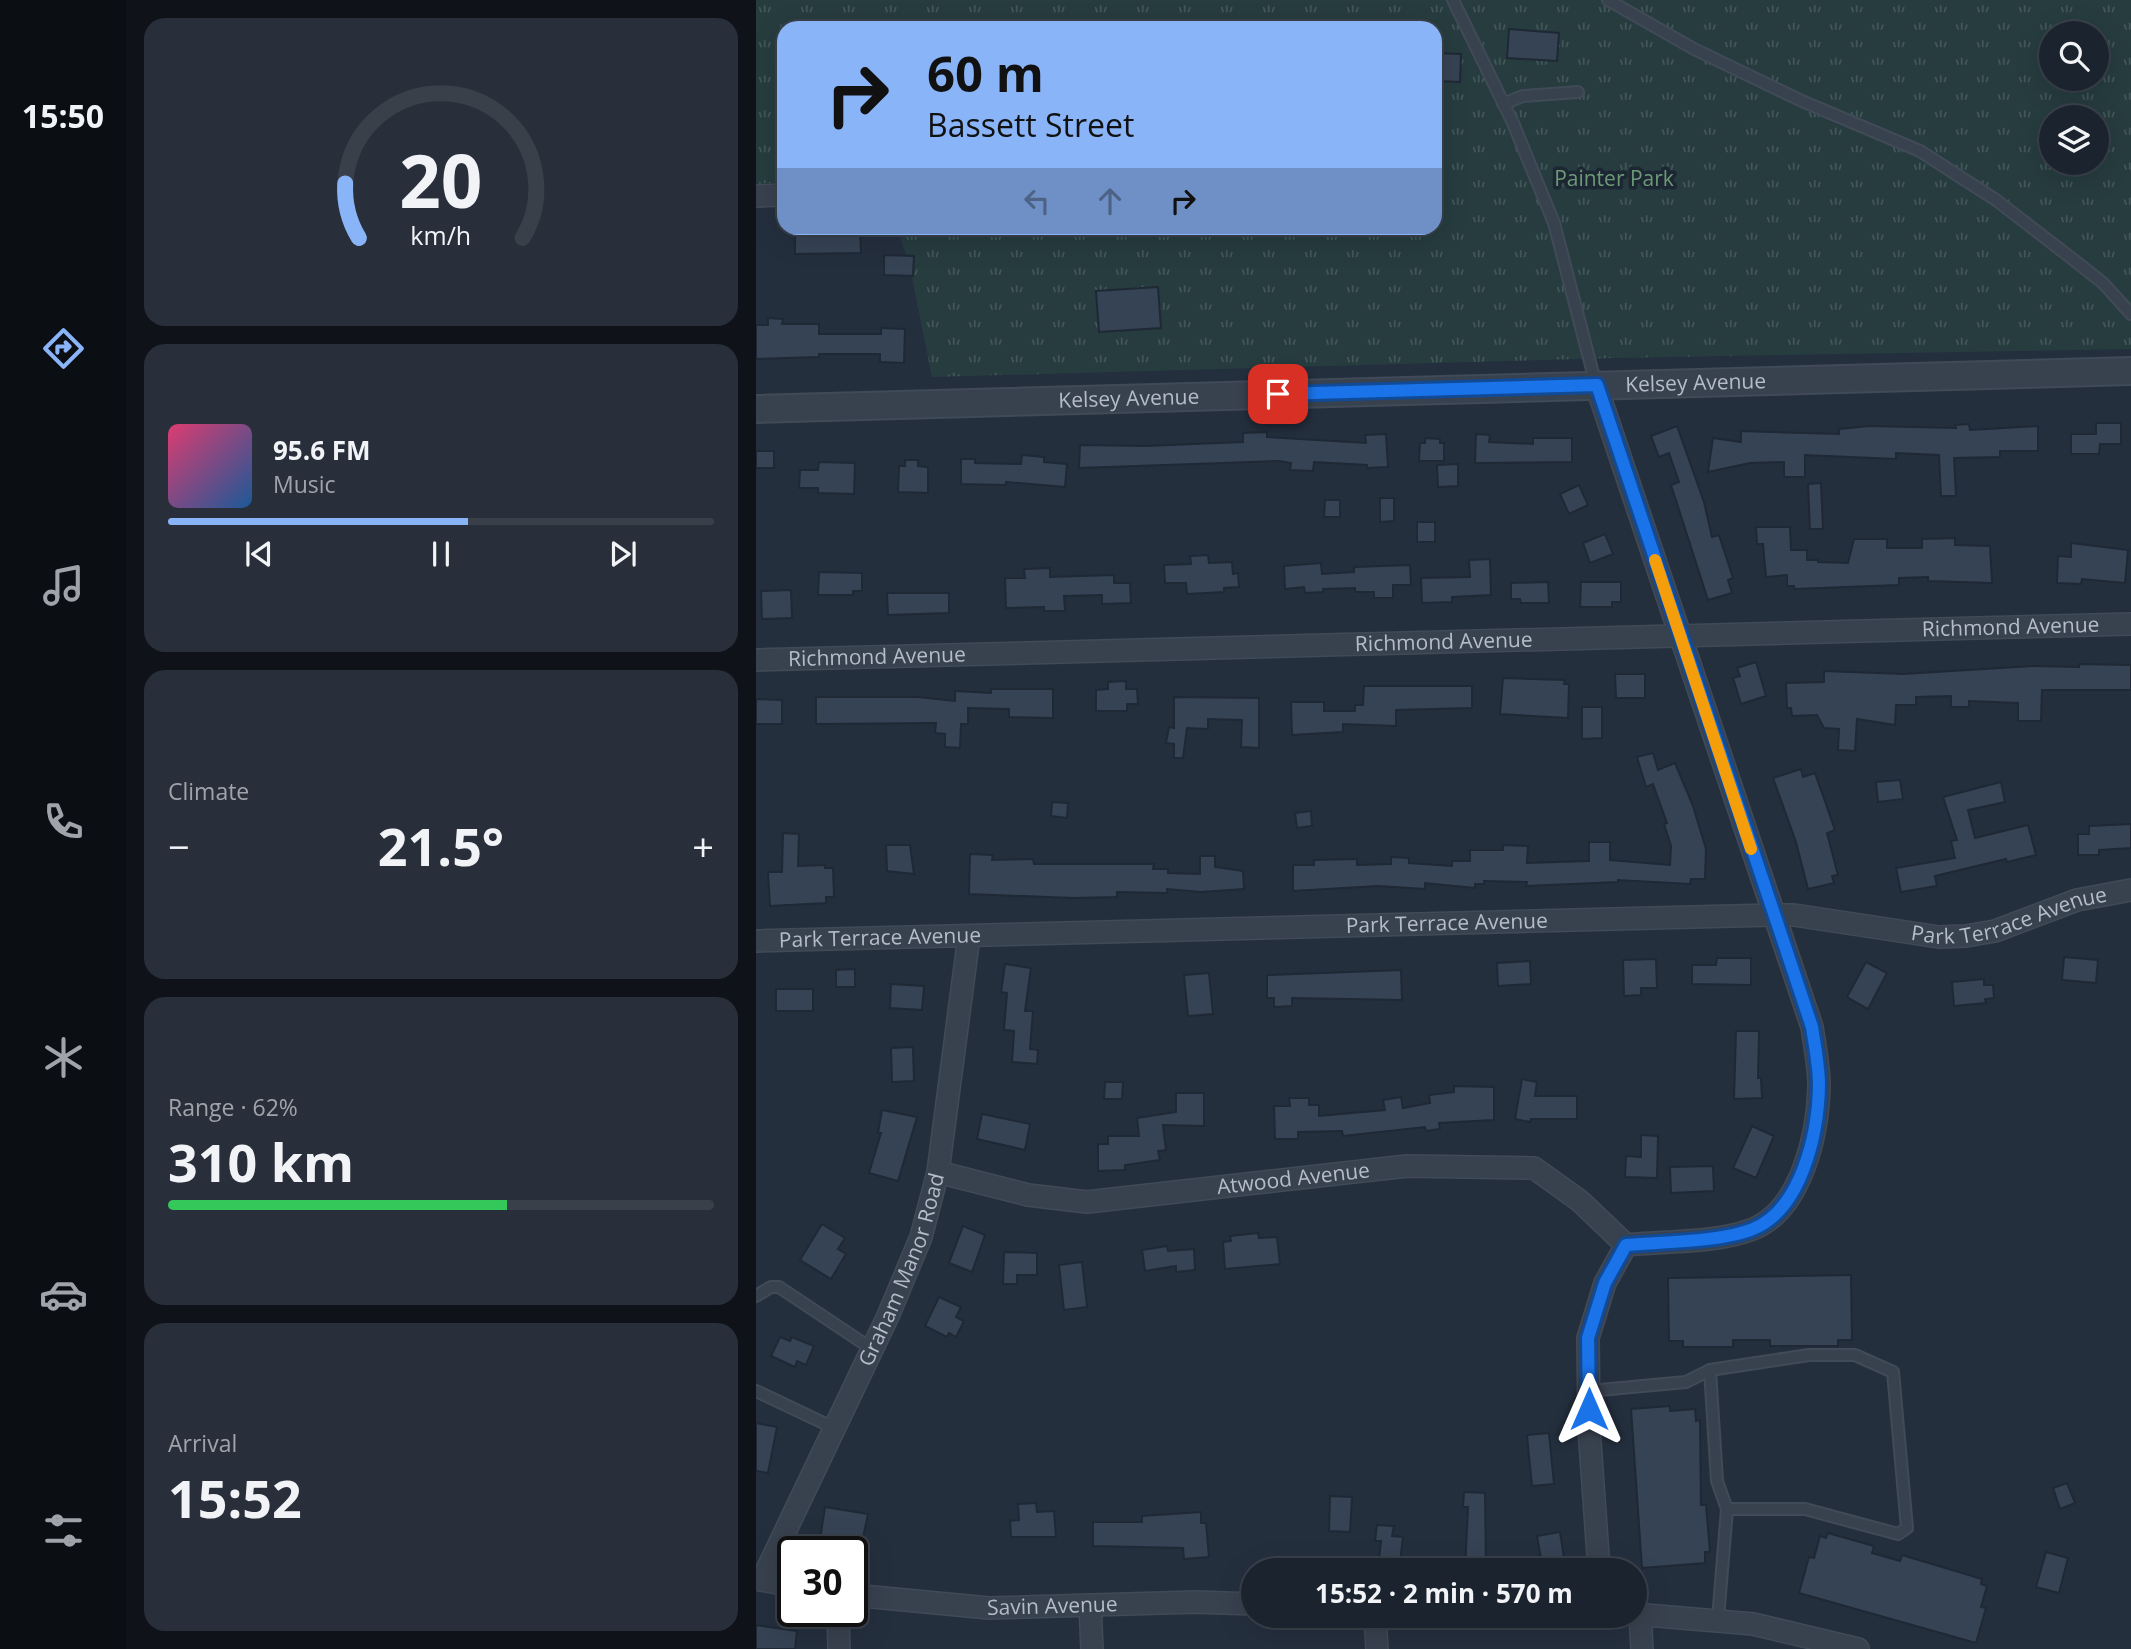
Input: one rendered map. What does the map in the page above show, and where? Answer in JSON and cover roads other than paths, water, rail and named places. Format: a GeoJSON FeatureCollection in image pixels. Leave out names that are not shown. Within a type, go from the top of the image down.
{"type":"FeatureCollection","features":[{"type":"Feature","properties":{"kind":"street"},"geometry":{"type":"LineString","coordinates":[[756,196],[777,195]]}},
{"type":"Feature","properties":{"kind":"street","name":"Kelsey Avenue"},"geometry":{"type":"LineString","coordinates":[[756,409],[2131,371]]}},
{"type":"Feature","properties":{"kind":"street"},"geometry":{"type":"LineString","coordinates":[[1597,385],[1812,1027],[1818,1061],[1816,1118],[1802,1172],[1779,1211],[1751,1231],[1626,1245],[1605,1283],[1588,1338],[1588,1391],[1598,1558]]}},
{"type":"Feature","properties":{"kind":"street","name":"Richmond Avenue"},"geometry":{"type":"LineString","coordinates":[[756,660],[2131,624]]}},
{"type":"Feature","properties":{"kind":"street","name":"Park Terrace Avenue"},"geometry":{"type":"LineString","coordinates":[[756,941],[1773,915],[1794,915],[1939,937],[1966,936],[1995,932],[2077,900],[2131,890]]}},
{"type":"Feature","properties":{"kind":"street","name":"Graham Manor Road"},"geometry":{"type":"LineString","coordinates":[[759,1580],[872,1349],[921,1237],[938,1172],[969,936]]}},
{"type":"Feature","properties":{"kind":"street","name":"Atwood Avenue"},"geometry":{"type":"LineString","coordinates":[[938,1172],[1028,1195],[1087,1202],[1407,1166],[1534,1168],[1580,1201],[1626,1245]]}},
{"type":"Feature","properties":{"kind":"street"},"geometry":{"type":"LineString","coordinates":[[759,1580],[777,1583]]}},
{"type":"Feature","properties":{"kind":"street","name":"Savin Avenue"},"geometry":{"type":"LineString","coordinates":[[868,1597],[955,1607],[1015,1609],[1090,1605],[1241,1604]]}},
{"type":"Feature","properties":{"kind":"street"},"geometry":{"type":"LineString","coordinates":[[1090,1605],[1092,1649]]}},
{"type":"Feature","properties":{"kind":"street"},"geometry":{"type":"LineString","coordinates":[[1647,1615],[1718,1619],[1765,1626],[1858,1649]]}},
{"type":"Feature","properties":{"kind":"street"},"geometry":{"type":"LineString","coordinates":[[838,1627],[839,1649]]}},
{"type":"Feature","properties":{"kind":"street"},"geometry":{"type":"LineString","coordinates":[[1376,1628],[1377,1649]]}},
{"type":"Feature","properties":{"kind":"street"},"geometry":{"type":"LineString","coordinates":[[1639,1628],[1642,1649]]}},
{"type":"Feature","properties":{"kind":"lane"},"geometry":{"type":"LineString","coordinates":[[1453,0],[1503,104],[1555,223],[1597,385]]}},
{"type":"Feature","properties":{"kind":"lane"},"geometry":{"type":"LineString","coordinates":[[1608,0],[1694,49],[1802,101],[1920,151],[2028,224],[2103,284],[2131,314]]}},
{"type":"Feature","properties":{"kind":"lane"},"geometry":{"type":"LineString","coordinates":[[1503,104],[1523,96],[1578,92]]}},
{"type":"Feature","properties":{"kind":"lane"},"geometry":{"type":"LineString","coordinates":[[756,1296],[771,1287],[779,1287],[872,1349]]}},
{"type":"Feature","properties":{"kind":"lane"},"geometry":{"type":"LineString","coordinates":[[1588,1391],[1686,1382],[1710,1370],[1810,1355],[1855,1355],[1893,1373],[1908,1528],[1898,1534],[1805,1509],[1727,1509]]}},
{"type":"Feature","properties":{"kind":"lane"},"geometry":{"type":"LineString","coordinates":[[1710,1370],[1717,1481],[1727,1509],[1718,1619]]}},
{"type":"Feature","properties":{"kind":"lane"},"geometry":{"type":"LineString","coordinates":[[756,1391],[834,1428]]}},
{"type":"Feature","properties":{"kind":"park label","name":"Painter Park"},"geometry":{"type":"Point","coordinates":[1614,179]}}]}
